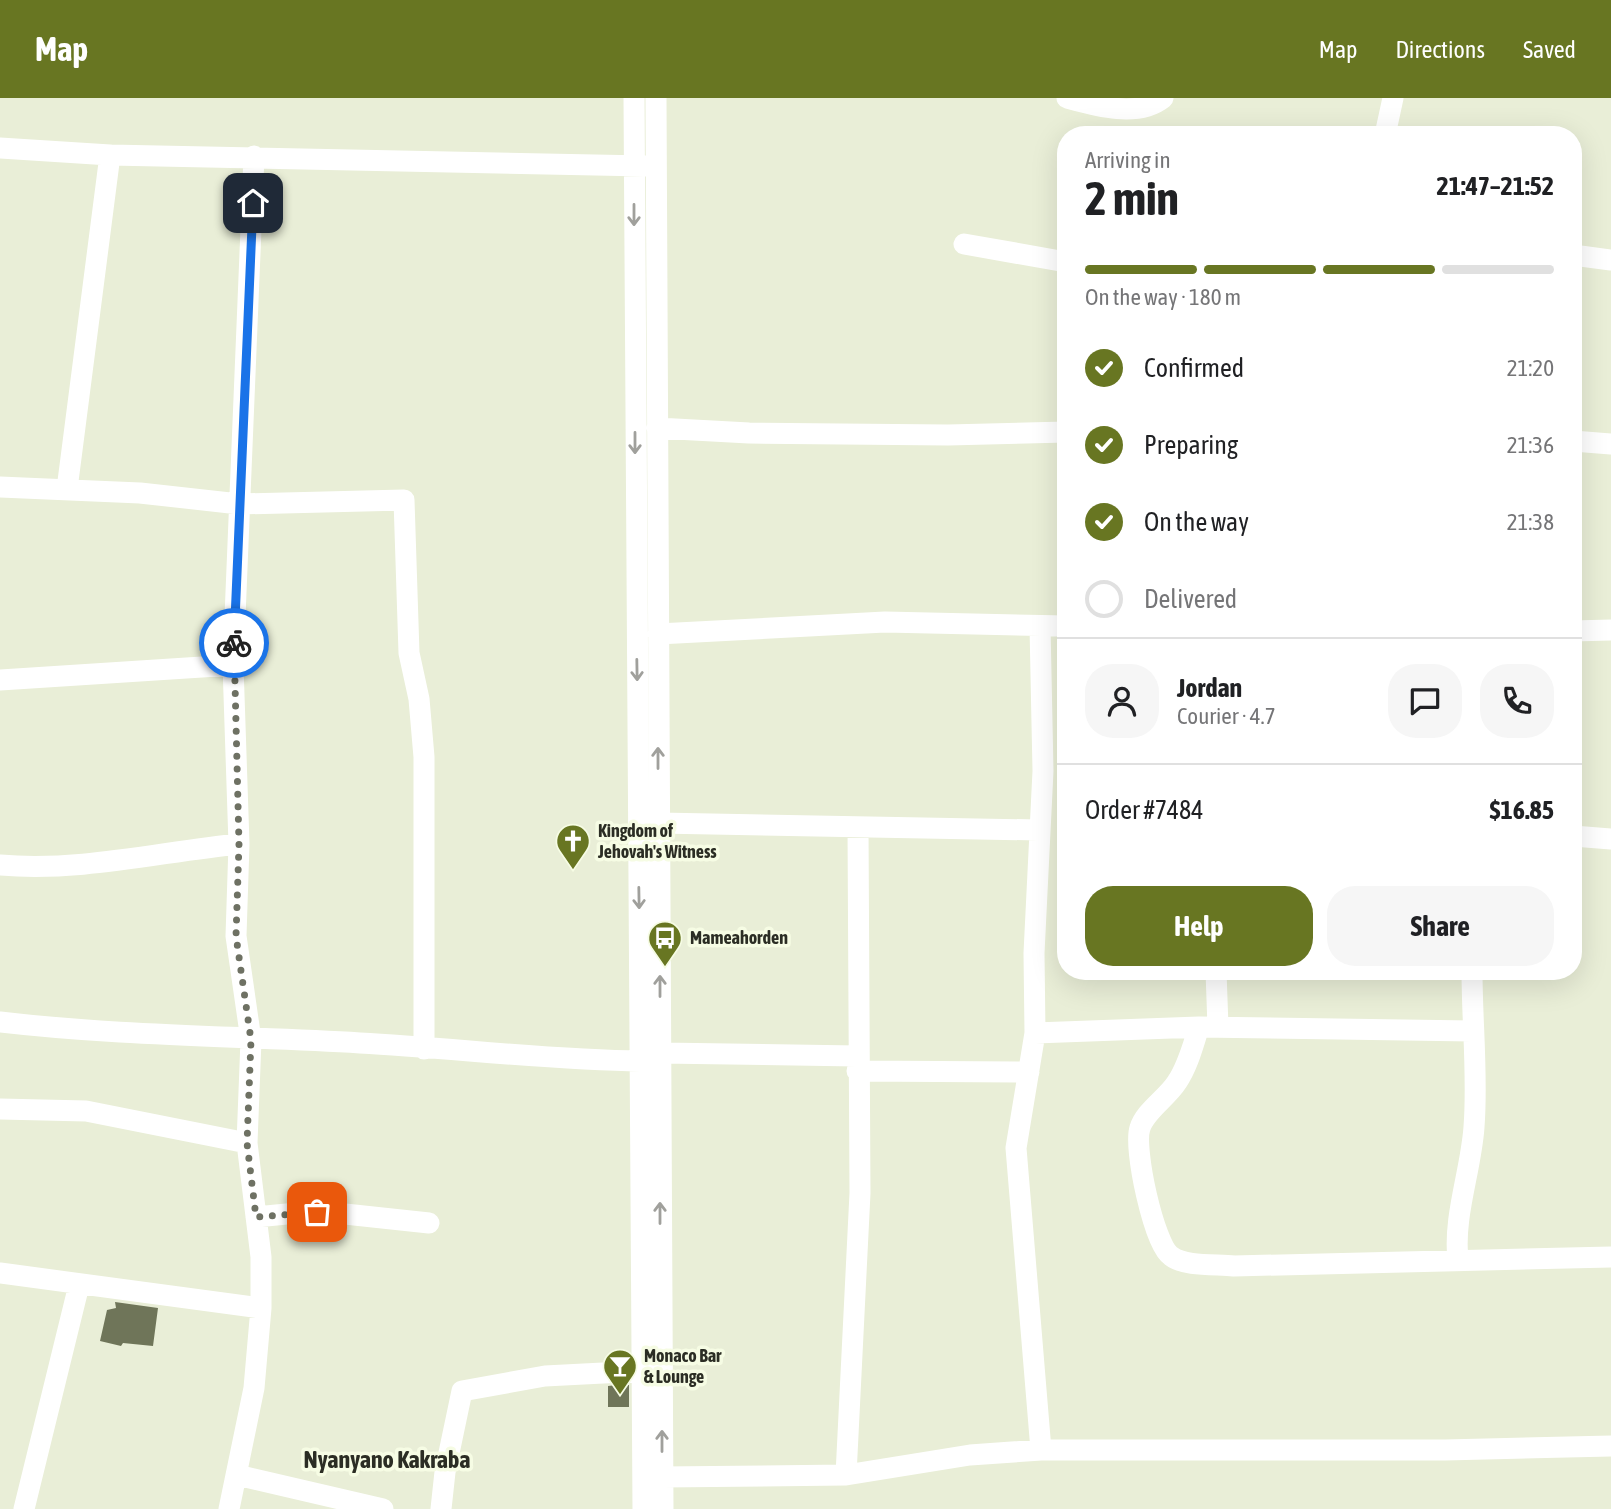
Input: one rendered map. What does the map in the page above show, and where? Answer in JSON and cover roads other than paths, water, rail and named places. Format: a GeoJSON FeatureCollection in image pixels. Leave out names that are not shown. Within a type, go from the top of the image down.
{"type":"FeatureCollection","features":[{"type":"Feature","properties":{"kind":"street"},"geometry":{"type":"LineString","coordinates":[[634,98],[651,1057],[663,1509]]}},
{"type":"Feature","properties":{"kind":"street"},"geometry":{"type":"LineString","coordinates":[[643,1509],[642,1371],[659,823],[656,98]]}},
{"type":"Feature","properties":{"kind":"street"},"geometry":{"type":"LineString","coordinates":[[1067,98],[1132,109],[1151,107],[1163,98]]}},
{"type":"Feature","properties":{"kind":"street"},"geometry":{"type":"LineString","coordinates":[[1387,126],[1393,98]]}},
{"type":"Feature","properties":{"kind":"street"},"geometry":{"type":"LineString","coordinates":[[0,148],[110,155],[254,156],[657,167]]}},
{"type":"Feature","properties":{"kind":"street"},"geometry":{"type":"LineString","coordinates":[[67,489],[110,155]]}},
{"type":"Feature","properties":{"kind":"street"},"geometry":{"type":"LineString","coordinates":[[229,1509],[254,1388],[261,1308],[256,1217],[247,1143],[251,1040],[236,936],[239,844],[233,666],[254,156]]}},
{"type":"Feature","properties":{"kind":"street"},"geometry":{"type":"LineString","coordinates":[[964,244],[1057,260]]}},
{"type":"Feature","properties":{"kind":"street"},"geometry":{"type":"LineString","coordinates":[[1582,256],[1611,260]]}},
{"type":"Feature","properties":{"kind":"street"},"geometry":{"type":"LineString","coordinates":[[657,428],[749,433],[914,435],[1057,432]]}},
{"type":"Feature","properties":{"kind":"street"},"geometry":{"type":"LineString","coordinates":[[1582,442],[1611,444]]}},
{"type":"Feature","properties":{"kind":"street"},"geometry":{"type":"LineString","coordinates":[[0,486],[140,493],[239,504],[404,500],[409,653],[419,699],[424,757],[424,1049]]}},
{"type":"Feature","properties":{"kind":"street"},"geometry":{"type":"LineString","coordinates":[[658,634],[885,622],[1057,626]]}},
{"type":"Feature","properties":{"kind":"street"},"geometry":{"type":"LineString","coordinates":[[1040,626],[1043,772],[1038,830],[1034,953],[1035,1032],[1016,1148],[1041,1451]]}},
{"type":"Feature","properties":{"kind":"street"},"geometry":{"type":"LineString","coordinates":[[1582,631],[1611,630]]}},
{"type":"Feature","properties":{"kind":"street"},"geometry":{"type":"LineString","coordinates":[[0,680],[233,666]]}},
{"type":"Feature","properties":{"kind":"street"},"geometry":{"type":"LineString","coordinates":[[659,823],[1038,830]]}},
{"type":"Feature","properties":{"kind":"street"},"geometry":{"type":"LineString","coordinates":[[846,1475],[858,1272],[858,827]]}},
{"type":"Feature","properties":{"kind":"street"},"geometry":{"type":"LineString","coordinates":[[1582,837],[1611,839]]}},
{"type":"Feature","properties":{"kind":"street"},"geometry":{"type":"LineString","coordinates":[[0,865],[42,868],[90,865],[239,844]]}},
{"type":"Feature","properties":{"kind":"street"},"geometry":{"type":"LineString","coordinates":[[1215,980],[1208,1027],[1178,1081],[1144,1119],[1139,1130],[1140,1156],[1149,1200],[1167,1255],[1177,1260],[1234,1266],[1611,1256]]}},
{"type":"Feature","properties":{"kind":"street"},"geometry":{"type":"LineString","coordinates":[[1458,1260],[1456,1241],[1475,1122],[1472,980]]}},
{"type":"Feature","properties":{"kind":"street"},"geometry":{"type":"LineString","coordinates":[[0,1022],[251,1040],[363,1043],[557,1059],[651,1057],[857,1063],[1029,1072]]}},
{"type":"Feature","properties":{"kind":"street"},"geometry":{"type":"LineString","coordinates":[[1035,1032],[1208,1027],[1472,1031]]}},
{"type":"Feature","properties":{"kind":"street"},"geometry":{"type":"LineString","coordinates":[[0,1109],[86,1111],[247,1143]]}},
{"type":"Feature","properties":{"kind":"street"},"geometry":{"type":"LineString","coordinates":[[256,1217],[317,1212],[429,1223]]}},
{"type":"Feature","properties":{"kind":"street"},"geometry":{"type":"LineString","coordinates":[[0,1273],[261,1308]]}},
{"type":"Feature","properties":{"kind":"street"},"geometry":{"type":"LineString","coordinates":[[24,1509],[79,1285]]}},
{"type":"Feature","properties":{"kind":"street"},"geometry":{"type":"LineString","coordinates":[[442,1509],[445,1472],[461,1391],[545,1376],[642,1371]]}},
{"type":"Feature","properties":{"kind":"street"},"geometry":{"type":"LineString","coordinates":[[662,1477],[846,1475],[970,1455],[1041,1451],[1445,1450],[1611,1446]]}},
{"type":"Feature","properties":{"kind":"street"},"geometry":{"type":"LineString","coordinates":[[237,1475],[383,1509]]}},
{"type":"Feature","properties":{"kind":"place","name":"Kingdom of Jehovah's Witness"},"geometry":{"type":"Point","coordinates":[573,871]}},
{"type":"Feature","properties":{"kind":"place","name":"Mameahorden"},"geometry":{"type":"Point","coordinates":[665,968]}},
{"type":"Feature","properties":{"kind":"place","name":"Monaco Bar & Lounge"},"geometry":{"type":"Point","coordinates":[620,1396]}},
{"type":"Feature","properties":{"kind":"district","name":"Nyanyano Kakraba"},"geometry":{"type":"Point","coordinates":[387,1460]}}]}
